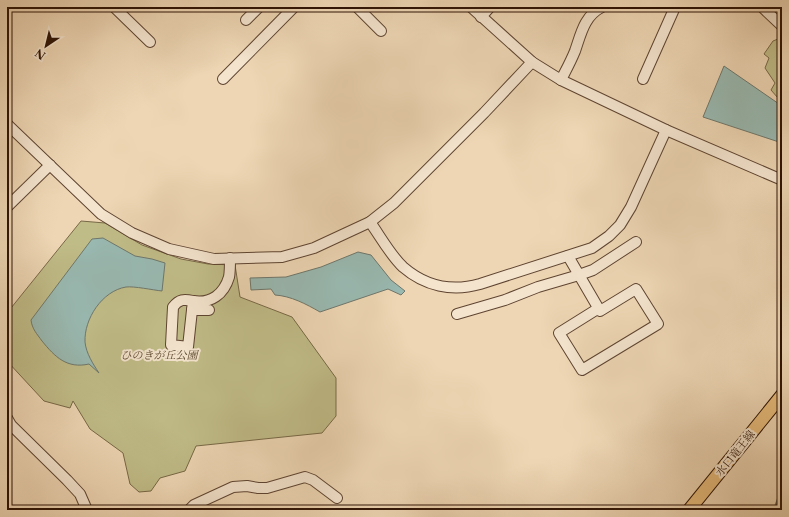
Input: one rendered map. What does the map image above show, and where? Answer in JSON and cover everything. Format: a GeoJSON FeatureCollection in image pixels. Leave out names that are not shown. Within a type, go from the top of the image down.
{"type":"FeatureCollection","features":[{"type":"Feature","properties":{"kind":"main road","name":"水口竜王線"},"geometry":{"type":"LineString","coordinates":[[689,510],[782,395]]}},
{"type":"Feature","properties":{"kind":"street"},"geometry":{"type":"LineString","coordinates":[[114,7],[150,42]]}},
{"type":"Feature","properties":{"kind":"street"},"geometry":{"type":"LineString","coordinates":[[246,20],[259,7]]}},
{"type":"Feature","properties":{"kind":"street"},"geometry":{"type":"LineString","coordinates":[[223,79],[294,7]]}},
{"type":"Feature","properties":{"kind":"street"},"geometry":{"type":"LineString","coordinates":[[357,7],[381,31]]}},
{"type":"Feature","properties":{"kind":"street"},"geometry":{"type":"LineString","coordinates":[[471,7],[532,62],[561,80],[666,130],[782,180]]}},
{"type":"Feature","properties":{"kind":"street"},"geometry":{"type":"LineString","coordinates":[[481,16],[490,7]]}},
{"type":"Feature","properties":{"kind":"street"},"geometry":{"type":"LineString","coordinates":[[561,80],[569,65],[583,27],[589,17],[596,10],[602,7]]}},
{"type":"Feature","properties":{"kind":"street"},"geometry":{"type":"LineString","coordinates":[[643,79],[675,7]]}},
{"type":"Feature","properties":{"kind":"street"},"geometry":{"type":"LineString","coordinates":[[762,7],[782,26]]}},
{"type":"Feature","properties":{"kind":"street"},"geometry":{"type":"LineString","coordinates":[[7,124],[101,214],[132,233],[169,249],[214,258],[282,257],[314,248],[370,222],[394,203],[484,113],[532,62]]}},
{"type":"Feature","properties":{"kind":"street"},"geometry":{"type":"LineString","coordinates":[[370,222],[403,267],[423,280],[445,288],[470,287],[592,248],[609,236],[620,225],[632,207],[666,130]]}},
{"type":"Feature","properties":{"kind":"street"},"geometry":{"type":"LineString","coordinates":[[7,207],[50,165]]}},
{"type":"Feature","properties":{"kind":"street"},"geometry":{"type":"LineString","coordinates":[[457,314],[505,300],[538,287],[593,270],[636,242]]}},
{"type":"Feature","properties":{"kind":"street"},"geometry":{"type":"LineString","coordinates":[[568,256],[599,308],[600,311],[636,290],[658,324],[582,370],[560,333],[599,308]]}},
{"type":"Feature","properties":{"kind":"street"},"geometry":{"type":"LineString","coordinates":[[209,310],[193,305],[198,302],[214,298],[223,290],[229,277],[230,258]]}},
{"type":"Feature","properties":{"kind":"street"},"geometry":{"type":"LineString","coordinates":[[7,418],[11,425],[80,494],[87,510]]}},
{"type":"Feature","properties":{"kind":"street"},"geometry":{"type":"LineString","coordinates":[[188,510],[194,505],[233,487],[247,486],[266,488],[305,477],[313,480],[337,498]]}},
{"type":"Feature","properties":{"kind":"green space"},"geometry":{"type":"Polygon","coordinates":[[[778,39],[782,40],[782,95],[778,98],[771,90],[775,83],[765,68],[769,58],[764,54],[773,41],[778,39]]]}},
{"type":"Feature","properties":{"kind":"green space","name":"ひのきが丘公園"},"geometry":{"type":"Polygon","coordinates":[[[81,221],[105,223],[142,245],[181,259],[208,264],[235,265],[240,297],[292,317],[336,378],[336,416],[322,433],[196,446],[185,471],[160,478],[151,491],[139,492],[130,484],[123,453],[90,429],[73,401],[70,408],[44,401],[7,361],[7,313],[81,221]]]}},
{"type":"Feature","properties":{"kind":"water"},"geometry":{"type":"Polygon","coordinates":[[[724,66],[782,106],[782,143],[703,117],[724,66]]]}},
{"type":"Feature","properties":{"kind":"water"},"geometry":{"type":"Polygon","coordinates":[[[103,238],[135,256],[165,263],[162,291],[126,287],[109,294],[96,307],[85,333],[85,342],[88,354],[99,373],[89,364],[74,365],[57,357],[37,334],[32,326],[31,320],[92,239],[103,238]]]}},
{"type":"Feature","properties":{"kind":"water"},"geometry":{"type":"Polygon","coordinates":[[[358,252],[371,255],[391,280],[405,291],[401,295],[388,289],[320,312],[304,303],[275,295],[271,289],[251,290],[250,278],[286,277],[321,267],[358,252]]]}},
{"type":"Feature","properties":{"kind":"waterway"},"geometry":{"type":"LineString","coordinates":[[774,510],[782,489]]}}]}
